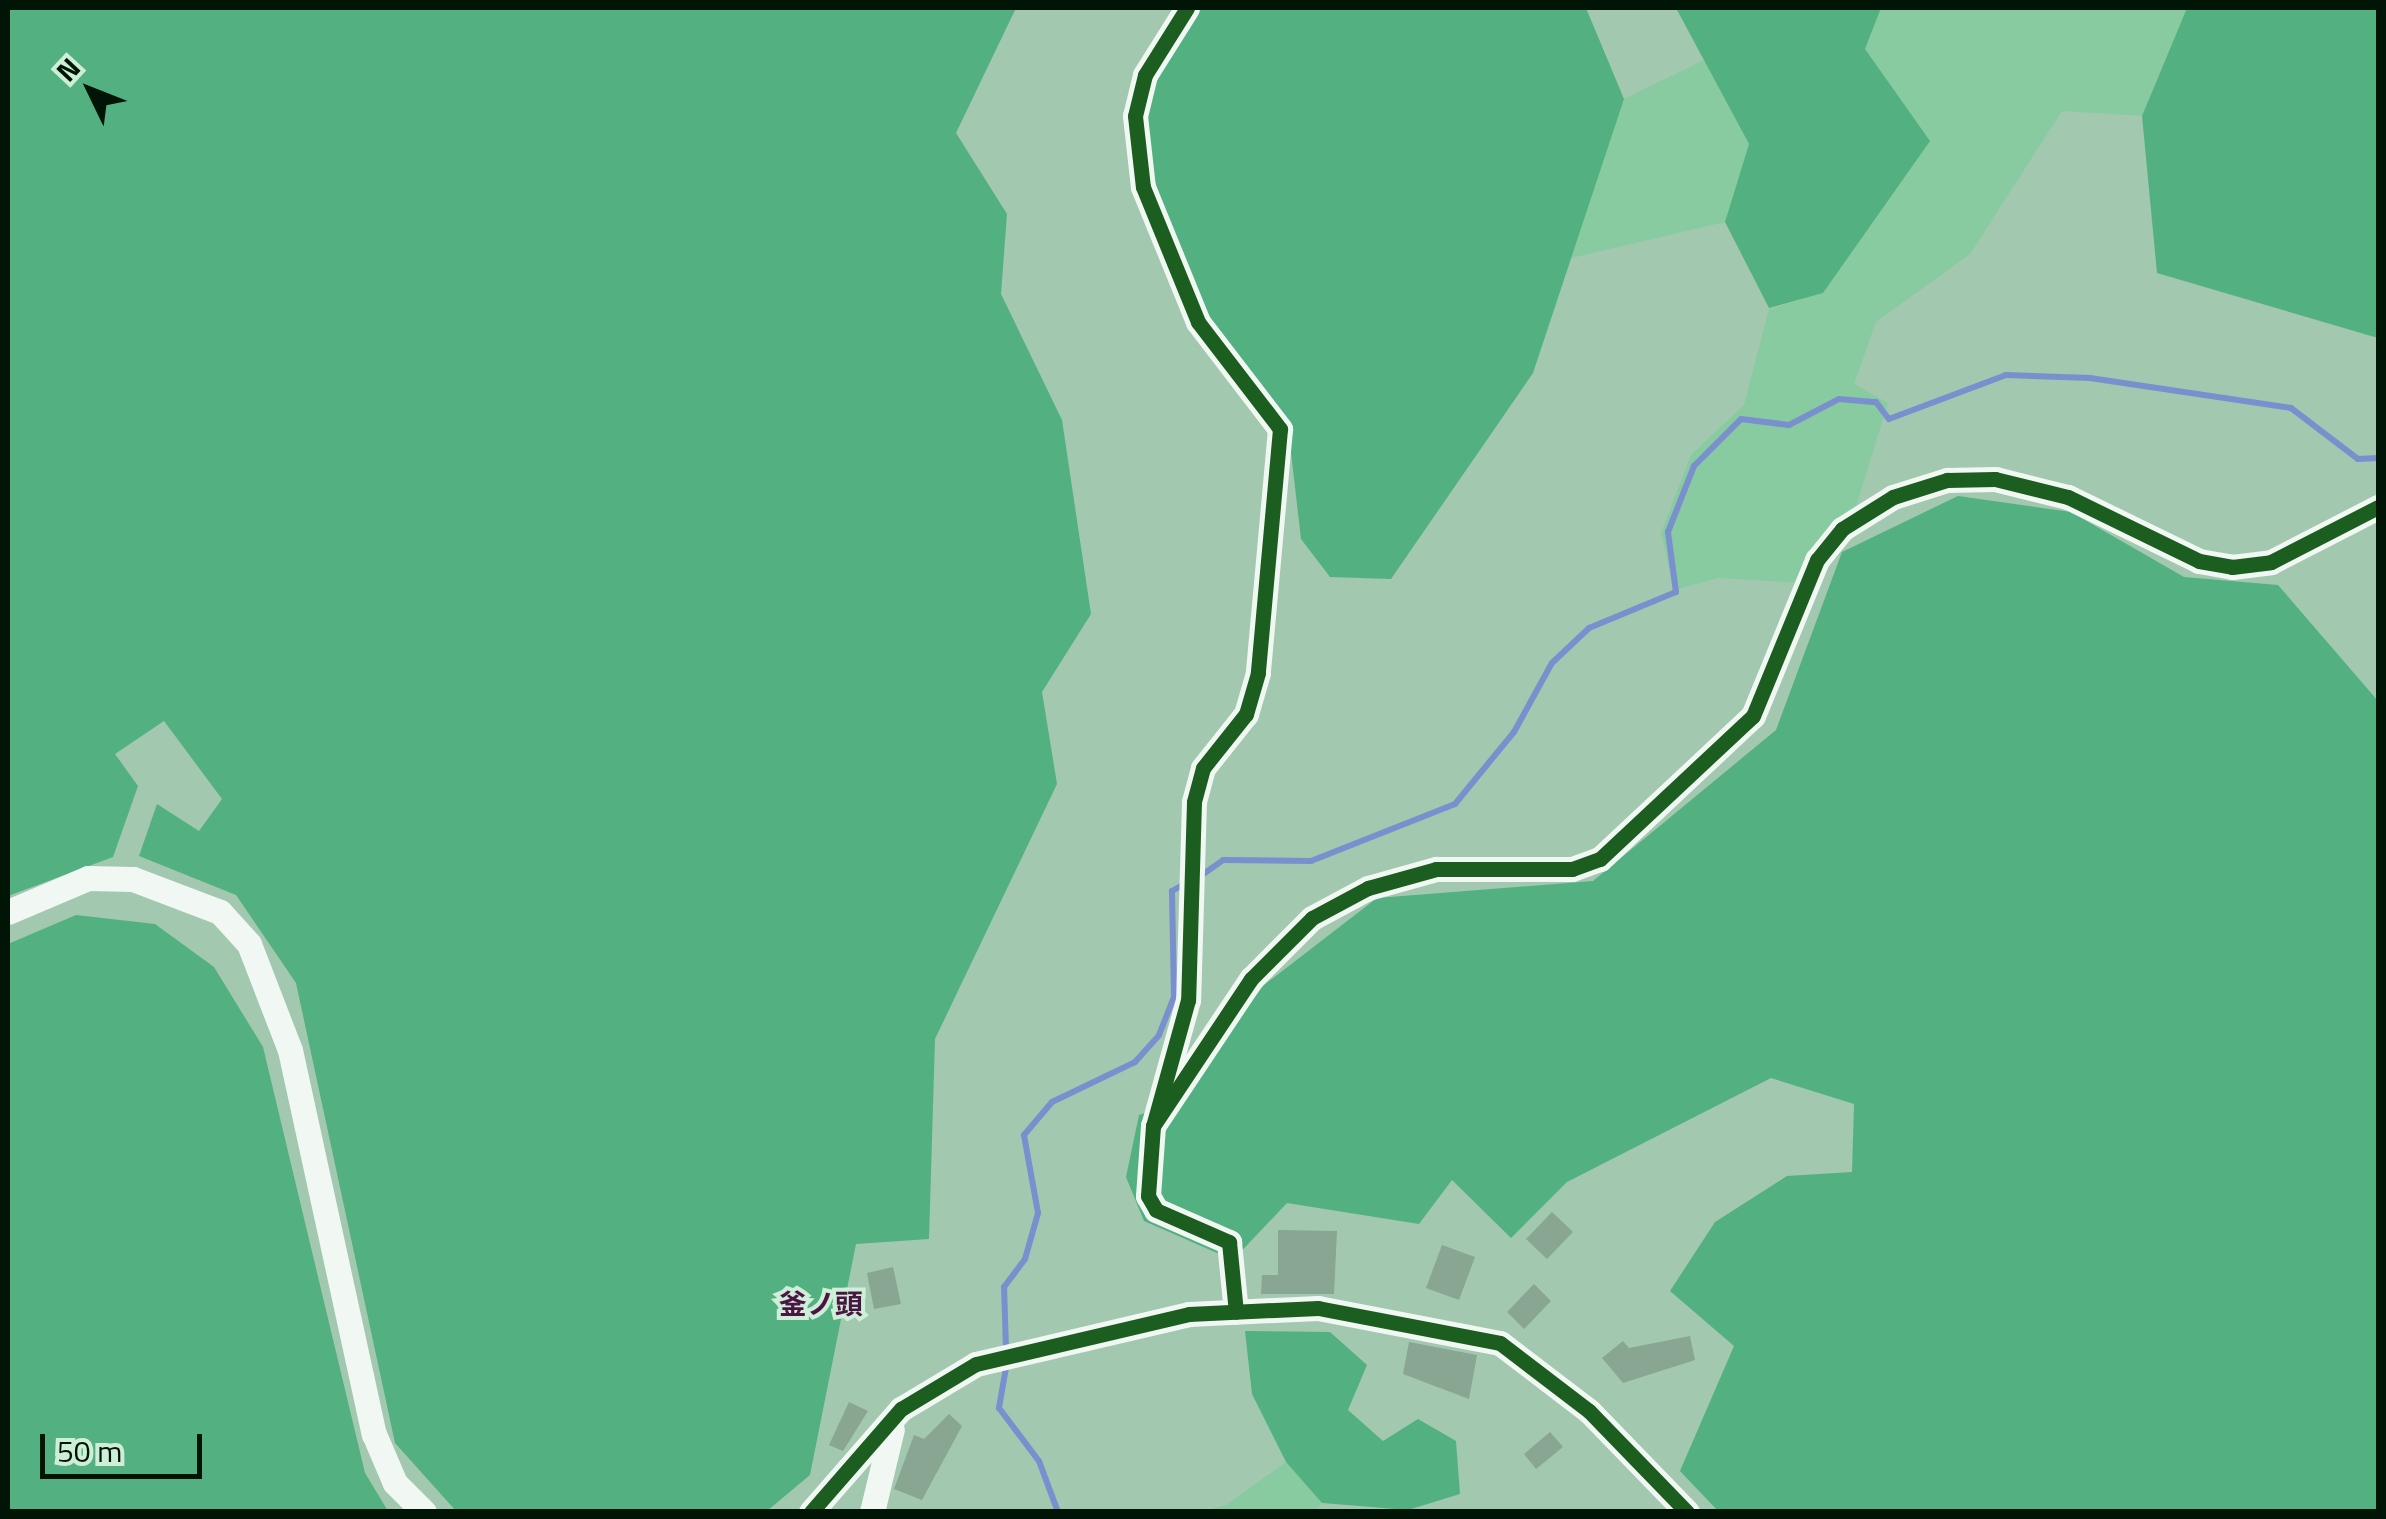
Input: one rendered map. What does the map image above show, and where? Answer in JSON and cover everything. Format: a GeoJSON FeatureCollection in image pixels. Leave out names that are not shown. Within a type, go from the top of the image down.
{"type":"FeatureCollection","features":[{"type":"Feature","properties":{"kind":"street"},"geometry":{"type":"LineString","coordinates":[[1187,8],[1145,74],[1134,116],[1143,187],[1198,322],[1280,429],[1258,673],[1246,714],[1203,768],[1188,898],[1188,1000],[1153,1126],[1148,1196],[1156,1210],[1229,1242],[1236,1312]]}},
{"type":"Feature","properties":{"kind":"street"},"geometry":{"type":"LineString","coordinates":[[1153,1126],[1251,979],[1312,918],[1368,888],[1436,869],[1572,869],[1600,859],[1752,716],[1818,560],[1842,528],[1893,497],[1947,480],[1995,479],[2068,496],[2200,561],[2232,567],[2271,562],[2378,507]]}},
{"type":"Feature","properties":{"kind":"street"},"geometry":{"type":"LineString","coordinates":[[8,912],[88,878],[133,879],[220,912],[249,944],[290,1050],[374,1434],[395,1483],[424,1512]]}},
{"type":"Feature","properties":{"kind":"street"},"geometry":{"type":"LineString","coordinates":[[811,1512],[901,1409],[976,1364],[1078,1334],[1236,1312],[1378,1314],[1500,1344],[1563,1388],[1687,1512]]}},
{"type":"Feature","properties":{"kind":"street"},"geometry":{"type":"LineString","coordinates":[[872,1512],[901,1409]]}},
{"type":"Feature","properties":{"kind":"green space"},"geometry":{"type":"Polygon","coordinates":[[[8,8],[1016,8],[956,133],[1007,214],[1001,294],[1062,420],[1091,614],[1042,692],[1057,784],[935,1039],[929,1239],[856,1244],[810,1475],[767,1511],[456,1511],[395,1443],[296,983],[236,895],[139,856],[157,804],[199,831],[222,799],[164,721],[115,754],[138,786],[113,857],[8,896],[8,8]]]}},
{"type":"Feature","properties":{"kind":"green space"},"geometry":{"type":"Polygon","coordinates":[[[1193,8],[1586,8],[1624,99],[1533,373],[1391,579],[1330,577],[1301,539],[1287,418],[1207,321],[1150,183],[1140,113],[1193,8]]]}},
{"type":"Feature","properties":{"kind":"green space"},"geometry":{"type":"Polygon","coordinates":[[[1676,8],[1881,8],[1865,49],[1930,141],[1823,293],[1769,308],[1725,222],[1749,144],[1676,8]]]}},
{"type":"Feature","properties":{"kind":"green space"},"geometry":{"type":"Polygon","coordinates":[[[1881,8],[2187,8],[2142,116],[2062,111],[1970,254],[1876,322],[1854,384],[1888,403],[1842,552],[1805,583],[1718,578],[1674,590],[1661,533],[1691,455],[1744,405],[1769,309],[1823,293],[1865,49],[1881,8]]]}},
{"type":"Feature","properties":{"kind":"green space"},"geometry":{"type":"Polygon","coordinates":[[[2187,8],[2378,8],[2378,338],[2157,273],[2142,116],[2187,8]]]}},
{"type":"Feature","properties":{"kind":"green space"},"geometry":{"type":"Polygon","coordinates":[[[1704,60],[1749,144],[1725,222],[1571,258],[1624,99],[1704,60]]]}},
{"type":"Feature","properties":{"kind":"green space"},"geometry":{"type":"Polygon","coordinates":[[[1958,496],[2071,512],[2184,577],[2278,585],[2378,701],[2378,1511],[1718,1511],[1680,1471],[1734,1346],[1670,1291],[1715,1222],[1787,1176],[1852,1172],[1854,1104],[1771,1078],[1567,1182],[1511,1238],[1452,1180],[1419,1224],[1287,1203],[1233,1260],[1144,1221],[1126,1177],[1139,1115],[1173,1103],[1264,985],[1377,898],[1593,881],[1776,730],[1842,552],[1958,496]]]}},
{"type":"Feature","properties":{"kind":"green space"},"geometry":{"type":"Polygon","coordinates":[[[76,915],[155,924],[214,967],[263,1047],[365,1473],[388,1511],[8,1511],[8,944],[76,915]]]}},
{"type":"Feature","properties":{"kind":"green space"},"geometry":{"type":"Polygon","coordinates":[[[1245,1331],[1330,1332],[1367,1365],[1348,1410],[1383,1441],[1418,1419],[1456,1441],[1460,1494],[1408,1510],[1322,1503],[1286,1462],[1252,1394],[1245,1331]]]}},
{"type":"Feature","properties":{"kind":"green space"},"geometry":{"type":"Polygon","coordinates":[[[1286,1462],[1322,1503],[1314,1511],[1201,1512],[1226,1505],[1286,1462]]]}},
{"type":"Feature","properties":{"kind":"building"},"geometry":{"type":"Polygon","coordinates":[[[1552,1212],[1573,1232],[1547,1259],[1526,1239],[1552,1212]]]}},
{"type":"Feature","properties":{"kind":"building"},"geometry":{"type":"Polygon","coordinates":[[[1278,1230],[1337,1231],[1334,1294],[1261,1294],[1262,1275],[1278,1275],[1278,1230]]]}},
{"type":"Feature","properties":{"kind":"building"},"geometry":{"type":"Polygon","coordinates":[[[1442,1245],[1475,1257],[1459,1300],[1426,1288],[1442,1245]]]}},
{"type":"Feature","properties":{"kind":"building"},"geometry":{"type":"Polygon","coordinates":[[[893,1267],[901,1304],[874,1309],[867,1273],[893,1267]]]}},
{"type":"Feature","properties":{"kind":"building"},"geometry":{"type":"Polygon","coordinates":[[[1534,1284],[1551,1301],[1524,1329],[1507,1312],[1534,1284]]]}},
{"type":"Feature","properties":{"kind":"building"},"geometry":{"type":"Polygon","coordinates":[[[1690,1336],[1695,1360],[1623,1383],[1602,1358],[1623,1341],[1629,1348],[1690,1336]]]}},
{"type":"Feature","properties":{"kind":"building"},"geometry":{"type":"Polygon","coordinates":[[[1409,1342],[1477,1355],[1469,1399],[1403,1374],[1409,1342]]]}},
{"type":"Feature","properties":{"kind":"building"},"geometry":{"type":"Polygon","coordinates":[[[849,1402],[868,1411],[843,1451],[829,1445],[849,1402]]]}},
{"type":"Feature","properties":{"kind":"building"},"geometry":{"type":"Polygon","coordinates":[[[949,1414],[962,1426],[922,1500],[894,1489],[914,1435],[924,1439],[949,1414]]]}},
{"type":"Feature","properties":{"kind":"building"},"geometry":{"type":"Polygon","coordinates":[[[1550,1432],[1563,1447],[1536,1469],[1524,1454],[1550,1432]]]}},
{"type":"Feature","properties":{"kind":"waterway"},"geometry":{"type":"LineString","coordinates":[[1199,877],[1223,860],[1311,861],[1455,804],[1514,732],[1552,663],[1589,628],[1676,592],[1668,532],[1694,466],[1741,419],[1789,425],[1839,399],[1876,402],[1889,419],[2006,375],[2090,378],[2291,408],[2358,459],[2378,458]]}},
{"type":"Feature","properties":{"kind":"waterway"},"geometry":{"type":"LineString","coordinates":[[1006,1349],[1004,1287],[1025,1259],[1038,1213],[1024,1135],[1052,1102],[1135,1062],[1159,1035],[1174,997],[1172,891],[1183,885]]}},
{"type":"Feature","properties":{"kind":"waterway"},"geometry":{"type":"LineString","coordinates":[[1007,1362],[999,1408],[1039,1461],[1058,1512]]}},
{"type":"Feature","properties":{"kind":"cycle path"},"geometry":{"type":"LineString","coordinates":[[1187,8],[1145,75],[1135,116],[1143,187],[1198,322],[1280,429],[1258,673],[1246,714],[1203,768],[1194,802],[1188,1000],[1153,1126],[1148,1196],[1156,1210],[1229,1242],[1236,1312]]}},
{"type":"Feature","properties":{"kind":"cycle path"},"geometry":{"type":"LineString","coordinates":[[1153,1126],[1251,979],[1312,918],[1368,888],[1436,869],[1572,869],[1600,859],[1753,716],[1817,560],[1842,529],[1893,497],[1947,480],[1995,479],[2068,497],[2199,561],[2232,567],[2271,562],[2378,507]]}},
{"type":"Feature","properties":{"kind":"cycle path"},"geometry":{"type":"LineString","coordinates":[[811,1512],[901,1409],[976,1364],[1189,1314],[1318,1308],[1500,1343],[1589,1411],[1687,1512]]}},
{"type":"Feature","properties":{"kind":"district","name":"釜ノ頭"},"geometry":{"type":"Point","coordinates":[821,1304]}}]}
